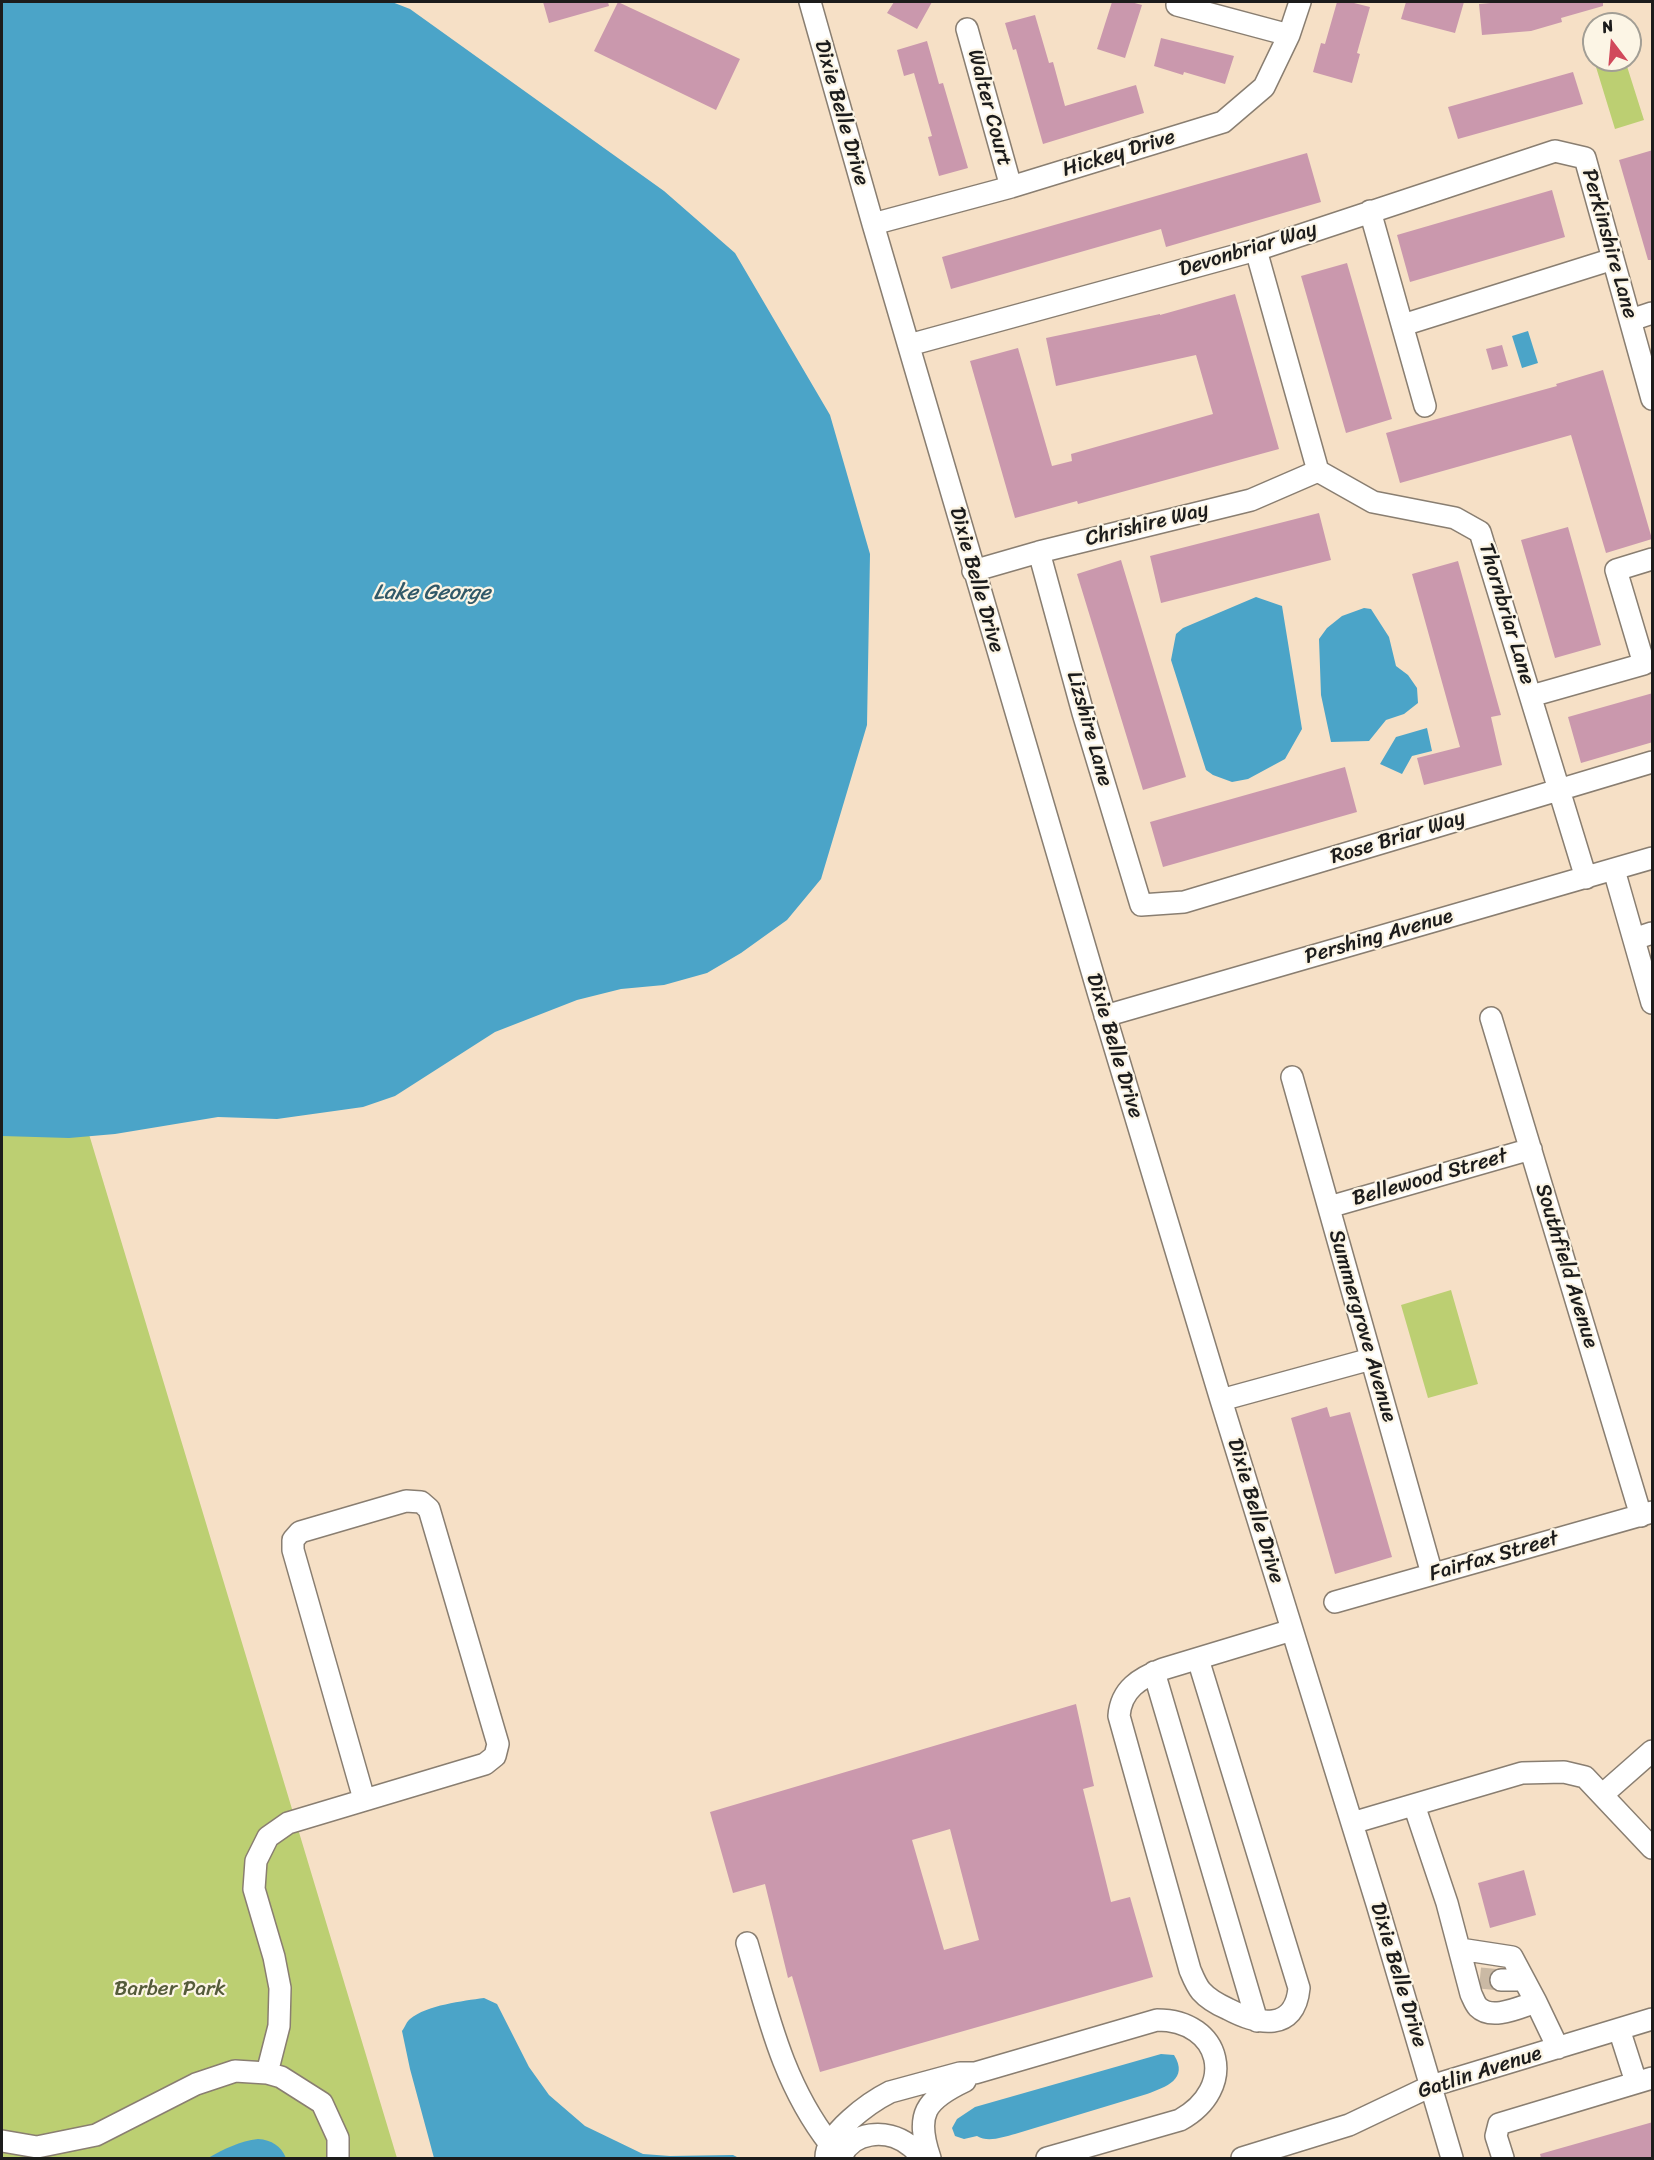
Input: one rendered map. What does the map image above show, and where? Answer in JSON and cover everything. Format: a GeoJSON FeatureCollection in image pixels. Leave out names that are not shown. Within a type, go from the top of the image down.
{"type":"FeatureCollection","features":[{"type":"Feature","properties":{"kind":"street","name":"Dixie Belle Drive"},"geometry":{"type":"LineString","coordinates":[[810,2],[873,225],[1105,1016],[1452,2158]]}},
{"type":"Feature","properties":{"kind":"street","name":"Hickey Drive"},"geometry":{"type":"LineString","coordinates":[[873,225],[1011,187],[1223,122],[1264,87],[1289,35],[1300,2]]}},
{"type":"Feature","properties":{"kind":"street"},"geometry":{"type":"LineString","coordinates":[[1177,5],[1289,35]]}},
{"type":"Feature","properties":{"kind":"street","name":"Walter Court"},"geometry":{"type":"LineString","coordinates":[[967,29],[1011,187]]}},
{"type":"Feature","properties":{"kind":"street","name":"Devonbriar Way"},"geometry":{"type":"LineString","coordinates":[[909,345],[1256,250],[1556,151],[1585,158]]}},
{"type":"Feature","properties":{"kind":"street","name":"Perkinshire Lane"},"geometry":{"type":"LineString","coordinates":[[1585,158],[1653,399]]}},
{"type":"Feature","properties":{"kind":"street"},"geometry":{"type":"LineString","coordinates":[[1370,211],[1425,406]]}},
{"type":"Feature","properties":{"kind":"street"},"geometry":{"type":"LineString","coordinates":[[1256,250],[1318,471]]}},
{"type":"Feature","properties":{"kind":"street"},"geometry":{"type":"LineString","coordinates":[[1404,325],[1614,259]]}},
{"type":"Feature","properties":{"kind":"street"},"geometry":{"type":"LineString","coordinates":[[1631,320],[1653,313]]}},
{"type":"Feature","properties":{"kind":"street","name":"Chrishire Way"},"geometry":{"type":"LineString","coordinates":[[974,571],[1039,552],[1251,500],[1318,471]]}},
{"type":"Feature","properties":{"kind":"street","name":"Thornbriar Lane"},"geometry":{"type":"LineString","coordinates":[[1318,471],[1373,502],[1455,518],[1480,532],[1586,878]]}},
{"type":"Feature","properties":{"kind":"street","name":"Lizshire Lane"},"geometry":{"type":"LineString","coordinates":[[1039,552],[1083,713],[1141,905]]}},
{"type":"Feature","properties":{"kind":"street"},"geometry":{"type":"LineString","coordinates":[[1531,696],[1644,664],[1616,570],[1653,559]]}},
{"type":"Feature","properties":{"kind":"street","name":"Rose Briar Way"},"geometry":{"type":"LineString","coordinates":[[1141,905],[1184,902],[1653,762]]}},
{"type":"Feature","properties":{"kind":"street","name":"Pershing Avenue"},"geometry":{"type":"LineString","coordinates":[[1105,1016],[1653,858]]}},
{"type":"Feature","properties":{"kind":"street"},"geometry":{"type":"LineString","coordinates":[[1614,870],[1643,936],[1653,1003]]}},
{"type":"Feature","properties":{"kind":"street","name":"Southfield Avenue"},"geometry":{"type":"LineString","coordinates":[[1491,1017],[1647,1514]]}},
{"type":"Feature","properties":{"kind":"street","name":"Summergrove Avenue"},"geometry":{"type":"LineString","coordinates":[[1292,1077],[1432,1575]]}},
{"type":"Feature","properties":{"kind":"street","name":"Bellewood Street"},"geometry":{"type":"LineString","coordinates":[[1329,1207],[1531,1149]]}},
{"type":"Feature","properties":{"kind":"street"},"geometry":{"type":"LineString","coordinates":[[1221,1400],[1371,1359]]}},
{"type":"Feature","properties":{"kind":"street"},"geometry":{"type":"LineString","coordinates":[[267,2073],[279,2026],[280,1989],[274,1957],[254,1889],[256,1861],[268,1836],[288,1823],[485,1764],[495,1756],[498,1744],[429,1509],[421,1502],[406,1501],[300,1532],[293,1540],[293,1550],[364,1799]]}},
{"type":"Feature","properties":{"kind":"street","name":"Fairfax Street"},"geometry":{"type":"LineString","coordinates":[[1335,1602],[1647,1514]]}},
{"type":"Feature","properties":{"kind":"street"},"geometry":{"type":"LineString","coordinates":[[1198,1659],[1299,1988],[1298,2001],[1293,2009],[1275,2021],[1257,2021],[1240,2016],[1201,1991],[1190,1970],[1119,1716],[1120,1707],[1130,1687],[1154,1672],[1292,1630]]}},
{"type":"Feature","properties":{"kind":"street"},"geometry":{"type":"LineString","coordinates":[[1154,1672],[1257,2021]]}},
{"type":"Feature","properties":{"kind":"street"},"geometry":{"type":"LineString","coordinates":[[1602,1795],[1653,1751]]}},
{"type":"Feature","properties":{"kind":"street"},"geometry":{"type":"LineString","coordinates":[[1352,1823],[1522,1773],[1564,1772],[1585,1777],[1653,1848]]}},
{"type":"Feature","properties":{"kind":"street"},"geometry":{"type":"LineString","coordinates":[[1414,1804],[1460,1949],[1473,1978],[1478,2007],[1486,2012],[1501,2013],[1536,2002]]}},
{"type":"Feature","properties":{"kind":"street"},"geometry":{"type":"LineString","coordinates":[[747,1943],[778,2052],[808,2113],[832,2154]]}},
{"type":"Feature","properties":{"kind":"street"},"geometry":{"type":"LineString","coordinates":[[1460,1949],[1512,1957],[1558,2048]]}},
{"type":"Feature","properties":{"kind":"street"},"geometry":{"type":"LineString","coordinates":[[1501,1980],[1524,1980]]}},
{"type":"Feature","properties":{"kind":"street","name":"Gatlin Avenue"},"geometry":{"type":"LineString","coordinates":[[1242,2158],[1349,2125],[1431,2086],[1653,2019]]}},
{"type":"Feature","properties":{"kind":"street"},"geometry":{"type":"LineString","coordinates":[[930,2158],[923,2136],[927,2110],[932,2101],[945,2090],[975,2073],[1156,2020],[1173,2020],[1202,2036],[1211,2049],[1216,2065],[1215,2080],[1202,2104],[1191,2114],[1180,2120],[1047,2158]]}},
{"type":"Feature","properties":{"kind":"street"},"geometry":{"type":"LineString","coordinates":[[1503,2158],[1496,2136],[1499,2124],[1644,2080],[1620,2029]]}},
{"type":"Feature","properties":{"kind":"street"},"geometry":{"type":"LineString","coordinates":[[2,2141],[37,2147],[96,2135],[196,2084],[235,2071],[267,2073],[281,2078],[322,2103],[338,2138],[338,2158]]}},
{"type":"Feature","properties":{"kind":"street"},"geometry":{"type":"LineString","coordinates":[[832,2154],[844,2126],[880,2097],[890,2092],[960,2073],[975,2073]]}},
{"type":"Feature","properties":{"kind":"street"},"geometry":{"type":"LineString","coordinates":[[832,2154],[843,2153],[859,2138],[873,2135],[887,2136],[908,2143],[922,2158]]}},
{"type":"Feature","properties":{"kind":"green space"},"geometry":{"type":"Polygon","coordinates":[[[1598,72],[1629,72],[1644,120],[1615,129],[1598,72]]]}},
{"type":"Feature","properties":{"kind":"green space","name":"Barber Park"},"geometry":{"type":"Polygon","coordinates":[[[2,845],[397,2158],[2,2158],[2,845]]]}},
{"type":"Feature","properties":{"kind":"green space"},"geometry":{"type":"Polygon","coordinates":[[[1451,1290],[1478,1384],[1428,1398],[1401,1305],[1451,1290]]]}},
{"type":"Feature","properties":{"kind":"water","name":"Lake George"},"geometry":{"type":"Polygon","coordinates":[[[2,2],[392,2],[410,9],[664,191],[735,253],[830,415],[870,554],[867,725],[821,879],[787,920],[741,953],[707,973],[664,985],[621,989],[577,1000],[495,1032],[395,1096],[363,1107],[277,1119],[218,1117],[115,1134],[69,1138],[2,1136],[2,2]]]}},
{"type":"Feature","properties":{"kind":"water"},"geometry":{"type":"Polygon","coordinates":[[[1528,331],[1538,363],[1522,368],[1512,336],[1528,331]]]}},
{"type":"Feature","properties":{"kind":"water"},"geometry":{"type":"Polygon","coordinates":[[[1256,597],[1282,606],[1302,729],[1285,759],[1248,779],[1232,782],[1206,770],[1171,660],[1176,634],[1183,628],[1256,597]]]}},
{"type":"Feature","properties":{"kind":"water"},"geometry":{"type":"Polygon","coordinates":[[[1364,608],[1371,609],[1389,637],[1396,666],[1408,675],[1417,688],[1418,703],[1404,714],[1386,720],[1369,741],[1331,742],[1321,695],[1319,639],[1327,628],[1342,616],[1364,608]]]}},
{"type":"Feature","properties":{"kind":"water"},"geometry":{"type":"Polygon","coordinates":[[[1427,728],[1432,751],[1412,756],[1402,774],[1380,764],[1396,737],[1427,728]]]}},
{"type":"Feature","properties":{"kind":"water"},"geometry":{"type":"Polygon","coordinates":[[[484,1998],[497,2004],[529,2067],[549,2095],[585,2126],[643,2154],[733,2155],[739,2158],[434,2158],[402,2031],[409,2020],[426,2010],[445,2004],[484,1998]]]}},
{"type":"Feature","properties":{"kind":"water"},"geometry":{"type":"Polygon","coordinates":[[[1161,2054],[1174,2055],[1179,2070],[1177,2076],[1168,2085],[1147,2094],[1001,2138],[986,2139],[977,2136],[964,2139],[955,2136],[952,2128],[957,2119],[975,2107],[1161,2054]]]}},
{"type":"Feature","properties":{"kind":"water"},"geometry":{"type":"Polygon","coordinates":[[[258,2139],[275,2144],[286,2158],[208,2158],[232,2146],[258,2139]]]}},
{"type":"Feature","properties":{"kind":"building"},"geometry":{"type":"Polygon","coordinates":[[[543,2],[608,2],[609,6],[549,23],[543,2]]]}},
{"type":"Feature","properties":{"kind":"building"},"geometry":{"type":"Polygon","coordinates":[[[618,2],[740,59],[716,110],[594,51],[618,2]]]}},
{"type":"Feature","properties":{"kind":"building"},"geometry":{"type":"Polygon","coordinates":[[[894,2],[932,2],[917,29],[887,13],[894,2]]]}},
{"type":"Feature","properties":{"kind":"building"},"geometry":{"type":"Polygon","coordinates":[[[1112,2],[1131,2],[1142,5],[1125,58],[1097,49],[1112,2]]]}},
{"type":"Feature","properties":{"kind":"building"},"geometry":{"type":"Polygon","coordinates":[[[1337,2],[1350,2],[1370,7],[1357,53],[1360,54],[1352,83],[1313,72],[1321,43],[1325,44],[1337,2]]]}},
{"type":"Feature","properties":{"kind":"building"},"geometry":{"type":"Polygon","coordinates":[[[1406,2],[1464,2],[1455,33],[1401,19],[1406,2]]]}},
{"type":"Feature","properties":{"kind":"building"},"geometry":{"type":"Polygon","coordinates":[[[1603,2],[1603,6],[1561,18],[1562,22],[1531,31],[1482,35],[1479,4],[1603,2]]]}},
{"type":"Feature","properties":{"kind":"building"},"geometry":{"type":"Polygon","coordinates":[[[1035,15],[1049,63],[1053,62],[1065,106],[1136,85],[1144,113],[1043,144],[1016,49],[1013,50],[1005,23],[1035,15]]]}},
{"type":"Feature","properties":{"kind":"building"},"geometry":{"type":"Polygon","coordinates":[[[1161,38],[1234,56],[1225,84],[1154,66],[1161,38]]]}},
{"type":"Feature","properties":{"kind":"building"},"geometry":{"type":"Polygon","coordinates":[[[927,41],[939,84],[943,83],[968,168],[939,176],[928,137],[932,136],[914,73],[904,76],[897,50],[927,41]]]}},
{"type":"Feature","properties":{"kind":"building"},"geometry":{"type":"Polygon","coordinates":[[[1573,72],[1583,104],[1458,139],[1448,107],[1573,72]]]}},
{"type":"Feature","properties":{"kind":"building"},"geometry":{"type":"Polygon","coordinates":[[[1653,150],[1653,260],[1648,260],[1619,160],[1653,150]]]}},
{"type":"Feature","properties":{"kind":"building"},"geometry":{"type":"Polygon","coordinates":[[[1307,153],[1321,202],[1166,247],[1161,229],[951,289],[942,257],[1307,153]]]}},
{"type":"Feature","properties":{"kind":"building"},"geometry":{"type":"Polygon","coordinates":[[[1552,190],[1565,237],[1410,282],[1397,235],[1552,190]]]}},
{"type":"Feature","properties":{"kind":"building"},"geometry":{"type":"Polygon","coordinates":[[[1347,263],[1392,419],[1346,433],[1301,276],[1347,263]]]}},
{"type":"Feature","properties":{"kind":"building"},"geometry":{"type":"Polygon","coordinates":[[[1235,294],[1279,449],[1078,504],[1077,501],[1015,518],[970,361],[1018,348],[1052,466],[1072,461],[1071,454],[1213,414],[1196,355],[1056,386],[1046,338],[1160,315],[1235,294]]]}},
{"type":"Feature","properties":{"kind":"building"},"geometry":{"type":"Polygon","coordinates":[[[1502,345],[1508,366],[1492,370],[1486,349],[1502,345]]]}},
{"type":"Feature","properties":{"kind":"building"},"geometry":{"type":"Polygon","coordinates":[[[1603,370],[1652,539],[1606,553],[1571,435],[1400,483],[1386,433],[1557,386],[1556,384],[1603,370]]]}},
{"type":"Feature","properties":{"kind":"building"},"geometry":{"type":"Polygon","coordinates":[[[1319,513],[1331,560],[1161,603],[1150,556],[1319,513]]]}},
{"type":"Feature","properties":{"kind":"building"},"geometry":{"type":"Polygon","coordinates":[[[1568,527],[1601,645],[1555,658],[1521,540],[1568,527]]]}},
{"type":"Feature","properties":{"kind":"building"},"geometry":{"type":"Polygon","coordinates":[[[1121,560],[1186,777],[1143,790],[1077,574],[1121,560]]]}},
{"type":"Feature","properties":{"kind":"building"},"geometry":{"type":"Polygon","coordinates":[[[1458,561],[1501,715],[1491,717],[1502,765],[1424,785],[1417,758],[1460,747],[1412,574],[1458,561]]]}},
{"type":"Feature","properties":{"kind":"building"},"geometry":{"type":"Polygon","coordinates":[[[1653,693],[1653,742],[1581,763],[1568,717],[1653,693]]]}},
{"type":"Feature","properties":{"kind":"building"},"geometry":{"type":"Polygon","coordinates":[[[1345,767],[1357,812],[1163,867],[1150,822],[1345,767]]]}},
{"type":"Feature","properties":{"kind":"building"},"geometry":{"type":"Polygon","coordinates":[[[1327,1407],[1330,1417],[1350,1412],[1392,1557],[1335,1574],[1291,1418],[1327,1407]]]}},
{"type":"Feature","properties":{"kind":"building"},"geometry":{"type":"Polygon","coordinates":[[[1076,1704],[1094,1786],[1083,1789],[1111,1902],[1130,1897],[1153,1977],[820,2072],[792,1976],[788,1978],[765,1884],[733,1893],[710,1812],[1076,1704]],[[950,1829],[912,1840],[944,1950],[979,1940],[950,1829]]]}},
{"type":"Feature","properties":{"kind":"building"},"geometry":{"type":"Polygon","coordinates":[[[1524,1870],[1536,1915],[1490,1928],[1478,1883],[1524,1870]]]}},
{"type":"Feature","properties":{"kind":"building"},"geometry":{"type":"Polygon","coordinates":[[[1653,2122],[1653,2158],[1541,2158],[1540,2154],[1653,2122]]]}},
{"type":"Feature","properties":{"kind":"tunnel"},"geometry":{"type":"LineString","coordinates":[[1480,1978],[1501,1980]]}}]}
